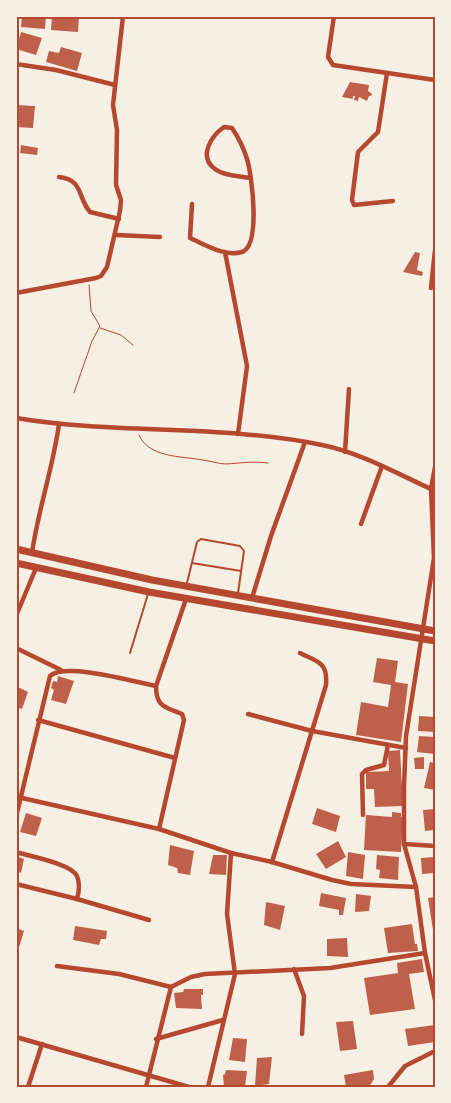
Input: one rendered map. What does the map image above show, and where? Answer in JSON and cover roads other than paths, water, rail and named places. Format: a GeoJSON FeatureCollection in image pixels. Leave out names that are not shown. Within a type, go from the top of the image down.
{"type":"FeatureCollection","features":[{"type":"Feature","properties":{"kind":"main road"},"geometry":{"type":"LineString","coordinates":[[16,549],[186,586],[435,631]]}},
{"type":"Feature","properties":{"kind":"main road"},"geometry":{"type":"LineString","coordinates":[[16,563],[186,599],[435,640]]}},
{"type":"Feature","properties":{"kind":"street"},"geometry":{"type":"LineString","coordinates":[[16,293],[88,280],[96,278],[104,272],[116,235],[121,200],[116,185],[118,130],[113,105],[123,16]]}},
{"type":"Feature","properties":{"kind":"street"},"geometry":{"type":"LineString","coordinates":[[334,16],[328,57],[334,65],[435,80]]}},
{"type":"Feature","properties":{"kind":"street"},"geometry":{"type":"LineString","coordinates":[[16,64],[56,70],[116,85]]}},
{"type":"Feature","properties":{"kind":"street"},"geometry":{"type":"LineString","coordinates":[[387,73],[378,132],[358,152],[352,204],[393,201]]}},
{"type":"Feature","properties":{"kind":"street"},"geometry":{"type":"LineString","coordinates":[[192,204],[189,238],[225,252],[242,252],[251,242],[254,216],[250,178],[248,161],[232,128],[224,127],[210,142],[206,155],[208,159],[216,170],[250,178]]}},
{"type":"Feature","properties":{"kind":"street"},"geometry":{"type":"LineString","coordinates":[[59,176],[72,180],[77,185],[90,212],[119,219]]}},
{"type":"Feature","properties":{"kind":"street"},"geometry":{"type":"LineString","coordinates":[[116,235],[160,237]]}},
{"type":"Feature","properties":{"kind":"street"},"geometry":{"type":"LineString","coordinates":[[431,288],[435,250]]}},
{"type":"Feature","properties":{"kind":"street"},"geometry":{"type":"LineString","coordinates":[[225,252],[247,366],[238,434]]}},
{"type":"Feature","properties":{"kind":"street"},"geometry":{"type":"LineString","coordinates":[[345,452],[349,389]]}},
{"type":"Feature","properties":{"kind":"street"},"geometry":{"type":"LineString","coordinates":[[16,418],[59,424],[238,434],[306,442],[345,452],[382,466],[431,489]]}},
{"type":"Feature","properties":{"kind":"street"},"geometry":{"type":"LineString","coordinates":[[32,553],[36,524],[55,452],[59,424]]}},
{"type":"Feature","properties":{"kind":"street"},"geometry":{"type":"LineString","coordinates":[[252,598],[271,536],[306,442]]}},
{"type":"Feature","properties":{"kind":"street"},"geometry":{"type":"LineString","coordinates":[[361,524],[382,466]]}},
{"type":"Feature","properties":{"kind":"street"},"geometry":{"type":"LineString","coordinates":[[435,467],[431,489],[434,558],[420,638],[406,748],[404,844],[416,888],[425,953],[435,1000]]}},
{"type":"Feature","properties":{"kind":"street"},"geometry":{"type":"LineString","coordinates":[[16,616],[36,568]]}},
{"type":"Feature","properties":{"kind":"street"},"geometry":{"type":"LineString","coordinates":[[159,829],[184,716],[160,705],[157,700],[156,686],[186,599]]}},
{"type":"Feature","properties":{"kind":"street"},"geometry":{"type":"LineString","coordinates":[[16,648],[63,670],[156,686]]}},
{"type":"Feature","properties":{"kind":"street"},"geometry":{"type":"LineString","coordinates":[[272,862],[326,685],[327,673],[319,662],[300,653]]}},
{"type":"Feature","properties":{"kind":"street"},"geometry":{"type":"LineString","coordinates":[[16,817],[50,676],[55,672],[63,670]]}},
{"type":"Feature","properties":{"kind":"street"},"geometry":{"type":"LineString","coordinates":[[248,714],[312,731],[406,748]]}},
{"type":"Feature","properties":{"kind":"street"},"geometry":{"type":"LineString","coordinates":[[38,720],[175,758]]}},
{"type":"Feature","properties":{"kind":"street"},"geometry":{"type":"LineString","coordinates":[[363,816],[362,774],[366,770],[384,765],[388,745]]}},
{"type":"Feature","properties":{"kind":"street"},"geometry":{"type":"LineString","coordinates":[[22,798],[159,829],[231,853],[272,862],[351,884],[416,888]]}},
{"type":"Feature","properties":{"kind":"street"},"geometry":{"type":"LineString","coordinates":[[404,844],[435,846]]}},
{"type":"Feature","properties":{"kind":"street"},"geometry":{"type":"LineString","coordinates":[[16,852],[72,870],[78,878],[79,890],[77,899]]}},
{"type":"Feature","properties":{"kind":"street"},"geometry":{"type":"LineString","coordinates":[[208,1087],[235,974],[227,914],[231,853]]}},
{"type":"Feature","properties":{"kind":"street"},"geometry":{"type":"LineString","coordinates":[[16,884],[149,920]]}},
{"type":"Feature","properties":{"kind":"street"},"geometry":{"type":"LineString","coordinates":[[57,966],[119,974],[171,987],[191,977],[205,974],[330,968],[425,953]]}},
{"type":"Feature","properties":{"kind":"street"},"geometry":{"type":"LineString","coordinates":[[294,969],[304,996],[302,1034]]}},
{"type":"Feature","properties":{"kind":"street"},"geometry":{"type":"LineString","coordinates":[[146,1087],[156,1039],[171,987]]}},
{"type":"Feature","properties":{"kind":"street"},"geometry":{"type":"LineString","coordinates":[[156,1039],[223,1020]]}},
{"type":"Feature","properties":{"kind":"street"},"geometry":{"type":"LineString","coordinates":[[16,1037],[189,1087]]}},
{"type":"Feature","properties":{"kind":"street"},"geometry":{"type":"LineString","coordinates":[[28,1087],[42,1044]]}},
{"type":"Feature","properties":{"kind":"street"},"geometry":{"type":"LineString","coordinates":[[388,1087],[405,1066],[435,1051]]}},
{"type":"Feature","properties":{"kind":"lane"},"geometry":{"type":"LineString","coordinates":[[186,586],[197,542],[201,539],[240,546],[244,551],[238,595]]}},
{"type":"Feature","properties":{"kind":"lane"},"geometry":{"type":"LineString","coordinates":[[192,562],[241,571]]}},
{"type":"Feature","properties":{"kind":"lane"},"geometry":{"type":"LineString","coordinates":[[130,653],[149,592]]}}]}
